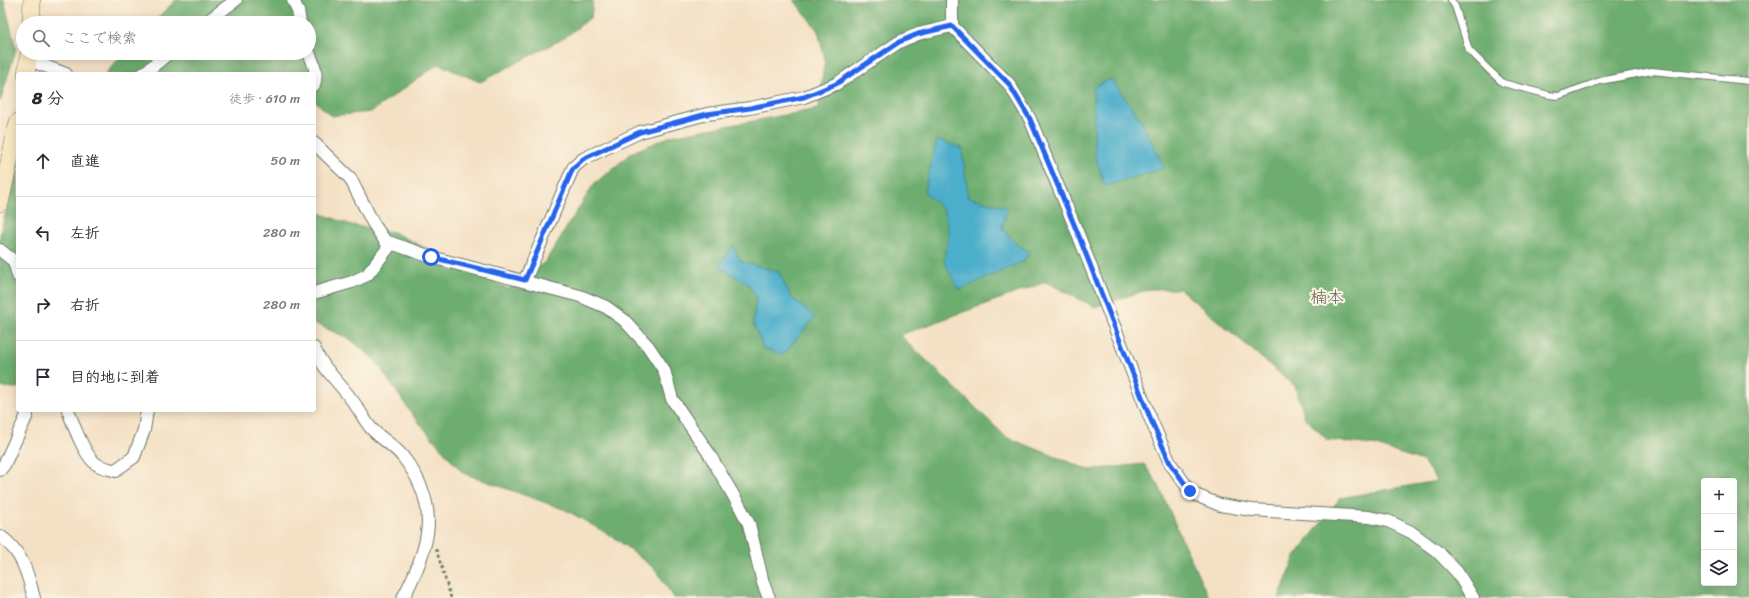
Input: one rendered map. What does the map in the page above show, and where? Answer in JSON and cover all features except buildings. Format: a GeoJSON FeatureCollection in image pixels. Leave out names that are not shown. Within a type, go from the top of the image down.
{"type":"FeatureCollection","features":[{"type":"Feature","properties":{"kind":"main road"},"geometry":{"type":"LineString","coordinates":[[31,16],[32,0]]}},
{"type":"Feature","properties":{"kind":"main road"},"geometry":{"type":"LineString","coordinates":[[0,203],[16,131]]}},
{"type":"Feature","properties":{"kind":"street"},"geometry":{"type":"LineString","coordinates":[[214,16],[236,0]]}},
{"type":"Feature","properties":{"kind":"street"},"geometry":{"type":"LineString","coordinates":[[292,0],[299,16]]}},
{"type":"Feature","properties":{"kind":"street"},"geometry":{"type":"LineString","coordinates":[[952,0],[952,26],[1009,84],[1030,119],[1078,234],[1151,420],[1170,463],[1190,491],[1220,505],[1252,510],[1368,517],[1388,521],[1411,532],[1438,552],[1457,572],[1473,598]]}},
{"type":"Feature","properties":{"kind":"street"},"geometry":{"type":"LineString","coordinates":[[525,280],[573,168],[583,159],[640,132],[675,121],[804,97],[836,84],[899,42],[918,34],[952,26]]}},
{"type":"Feature","properties":{"kind":"street"},"geometry":{"type":"LineString","coordinates":[[146,72],[161,60]]}},
{"type":"Feature","properties":{"kind":"street"},"geometry":{"type":"LineString","coordinates":[[312,60],[316,72]]}},
{"type":"Feature","properties":{"kind":"street"},"geometry":{"type":"LineString","coordinates":[[28,62],[60,72]]}},
{"type":"Feature","properties":{"kind":"street"},"geometry":{"type":"LineString","coordinates":[[316,145],[350,178],[373,223],[386,241],[431,257],[525,280],[580,296],[606,307],[624,320],[648,346],[664,370],[672,399],[708,452],[749,524],[763,583],[769,598]]}},
{"type":"Feature","properties":{"kind":"street"},"geometry":{"type":"LineString","coordinates":[[316,292],[352,282],[367,275],[392,243]]}},
{"type":"Feature","properties":{"kind":"street"},"geometry":{"type":"LineString","coordinates":[[0,250],[14,260],[16,268]]}},
{"type":"Feature","properties":{"kind":"street"},"geometry":{"type":"LineString","coordinates":[[316,352],[319,359],[352,399],[370,427],[402,456],[420,482],[426,500],[428,522],[426,545],[414,576],[403,598]]}},
{"type":"Feature","properties":{"kind":"street"},"geometry":{"type":"LineString","coordinates":[[0,470],[4,465],[27,412]]}},
{"type":"Feature","properties":{"kind":"street"},"geometry":{"type":"LineString","coordinates":[[69,412],[73,425],[89,456],[97,465],[116,471],[134,457],[144,430],[146,412]]}},
{"type":"Feature","properties":{"kind":"street"},"geometry":{"type":"LineString","coordinates":[[0,536],[20,556],[27,571],[34,598]]}},
{"type":"Feature","properties":{"kind":"lane"},"geometry":{"type":"LineString","coordinates":[[1451,0],[1455,6],[1469,50],[1503,83],[1558,96],[1600,81],[1652,71],[1749,81]]}},
{"type":"Feature","properties":{"kind":"path"},"geometry":{"type":"LineString","coordinates":[[435,544],[450,598]]}},
{"type":"Feature","properties":{"kind":"green space"},"geometry":{"type":"Polygon","coordinates":[[[0,0],[4,0],[16,49],[0,102],[0,0]]]}},
{"type":"Feature","properties":{"kind":"green space"},"geometry":{"type":"Polygon","coordinates":[[[176,0],[593,0],[591,17],[564,38],[480,82],[438,64],[371,112],[331,116],[316,102],[316,72],[107,72],[118,60],[316,60],[316,16],[159,16],[176,0]]]}},
{"type":"Feature","properties":{"kind":"green space"},"geometry":{"type":"Polygon","coordinates":[[[794,0],[1749,0],[1749,598],[1279,598],[1295,557],[1340,498],[1437,481],[1423,461],[1373,445],[1327,440],[1305,418],[1295,386],[1180,289],[1149,289],[1095,307],[1046,282],[900,335],[1006,437],[1089,470],[1144,464],[1158,484],[1209,598],[674,598],[656,570],[615,538],[566,510],[463,473],[414,417],[375,360],[350,339],[316,324],[316,212],[351,225],[393,232],[508,289],[545,262],[594,184],[633,152],[671,136],[818,109],[825,59],[818,31],[794,0]]]}},
{"type":"Feature","properties":{"kind":"green space"},"geometry":{"type":"Polygon","coordinates":[[[16,171],[16,388],[0,387],[0,236],[16,171]]]}},
{"type":"Feature","properties":{"kind":"water"},"geometry":{"type":"Polygon","coordinates":[[[1111,79],[1140,119],[1164,168],[1105,186],[1095,156],[1093,87],[1111,79]]]}},
{"type":"Feature","properties":{"kind":"water"},"geometry":{"type":"Polygon","coordinates":[[[937,140],[962,148],[968,197],[1007,207],[1002,228],[1017,245],[1029,251],[1024,261],[959,290],[944,261],[949,233],[943,209],[924,192],[937,140]]]}},
{"type":"Feature","properties":{"kind":"water"},"geometry":{"type":"Polygon","coordinates":[[[733,245],[740,261],[779,272],[791,297],[815,317],[783,355],[763,348],[753,323],[756,297],[748,284],[719,266],[733,245]]]}},
{"type":"Feature","properties":{"kind":"district","name":"楠本"},"geometry":{"type":"Point","coordinates":[1327,297]}},
{"type":"Feature","properties":{"kind":"route"},"geometry":{"type":"LineString","coordinates":[[431,257],[525,280],[573,168],[583,159],[610,144],[640,132],[675,121],[804,97],[836,84],[899,42],[918,34],[952,26],[1009,84],[1030,119],[1078,234],[1087,261],[1151,420],[1170,463],[1190,491]]}}]}
